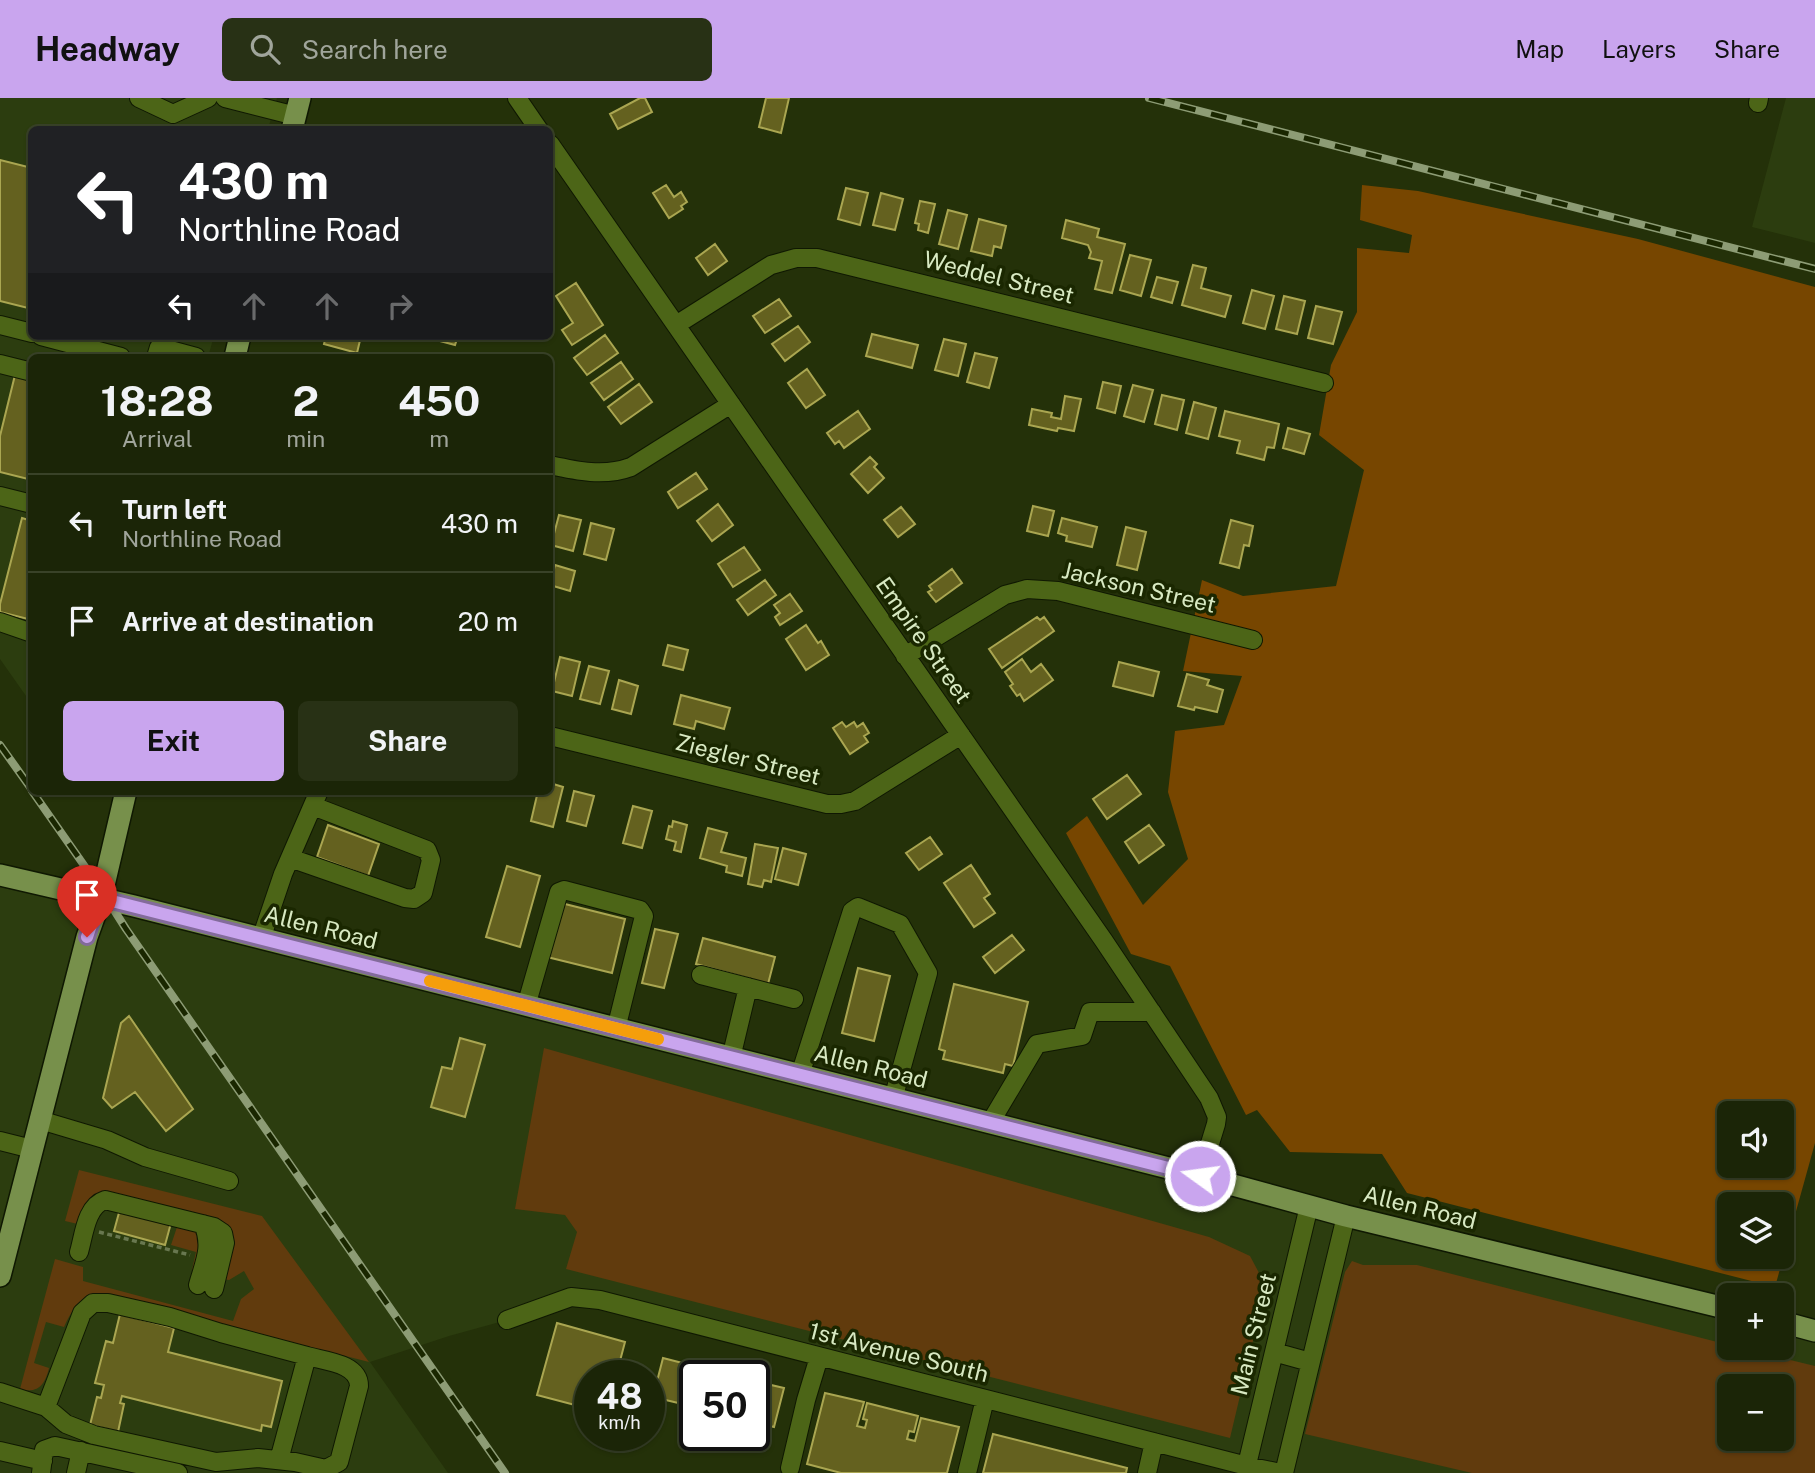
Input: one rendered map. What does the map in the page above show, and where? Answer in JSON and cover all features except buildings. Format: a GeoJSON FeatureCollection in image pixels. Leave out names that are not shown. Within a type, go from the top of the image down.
{"type":"FeatureCollection","features":[{"type":"Feature","properties":{"kind":"main road"},"geometry":{"type":"LineString","coordinates":[[0,1276],[125,795]]}},
{"type":"Feature","properties":{"kind":"main road","name":"Allen Road"},"geometry":{"type":"LineString","coordinates":[[0,875],[616,1028],[1200,1176],[1346,1216],[1717,1306]]}},
{"type":"Feature","properties":{"kind":"main road"},"geometry":{"type":"LineString","coordinates":[[1794,1325],[1815,1331]]}},
{"type":"Feature","properties":{"kind":"street"},"geometry":{"type":"LineString","coordinates":[[139,98],[173,114],[208,98]]}},
{"type":"Feature","properties":{"kind":"street"},"geometry":{"type":"LineString","coordinates":[[225,98],[296,115]]}},
{"type":"Feature","properties":{"kind":"street"},"geometry":{"type":"LineString","coordinates":[[517,98],[536,126]]}},
{"type":"Feature","properties":{"kind":"street","name":"Empire Street"},"geometry":{"type":"LineString","coordinates":[[553,148],[1209,1098],[1214,1108],[1216,1125],[1200,1176]]}},
{"type":"Feature","properties":{"kind":"street","name":"Weddel Street"},"geometry":{"type":"LineString","coordinates":[[676,325],[771,265],[796,258],[817,258],[1324,383]]}},
{"type":"Feature","properties":{"kind":"street"},"geometry":{"type":"LineString","coordinates":[[0,325],[28,332]]}},
{"type":"Feature","properties":{"kind":"street"},"geometry":{"type":"LineString","coordinates":[[56,340],[110,354]]}},
{"type":"Feature","properties":{"kind":"street"},"geometry":{"type":"LineString","coordinates":[[159,347],[185,354]]}},
{"type":"Feature","properties":{"kind":"street"},"geometry":{"type":"LineString","coordinates":[[0,364],[28,371]]}},
{"type":"Feature","properties":{"kind":"street"},"geometry":{"type":"LineString","coordinates":[[553,466],[599,474],[619,472],[731,404]]}},
{"type":"Feature","properties":{"kind":"street"},"geometry":{"type":"LineString","coordinates":[[0,496],[28,503]]}},
{"type":"Feature","properties":{"kind":"street","name":"Jackson Street"},"geometry":{"type":"LineString","coordinates":[[905,656],[1005,595],[1027,589],[1059,591],[1253,640]]}},
{"type":"Feature","properties":{"kind":"street"},"geometry":{"type":"LineString","coordinates":[[0,622],[28,632]]}},
{"type":"Feature","properties":{"kind":"street","name":"Ziegler Street"},"geometry":{"type":"LineString","coordinates":[[553,737],[827,804],[841,804],[855,801],[961,736]]}},
{"type":"Feature","properties":{"kind":"street"},"geometry":{"type":"LineString","coordinates":[[261,939],[283,874],[290,858],[316,799],[427,850],[431,860],[423,893],[414,899],[290,858]]}},
{"type":"Feature","properties":{"kind":"street"},"geometry":{"type":"LineString","coordinates":[[526,1006],[559,892],[564,890],[640,910],[644,916],[616,1028]]}},
{"type":"Feature","properties":{"kind":"street"},"geometry":{"type":"LineString","coordinates":[[800,1075],[852,912],[858,907],[900,924],[928,973],[893,1099]]}},
{"type":"Feature","properties":{"kind":"street"},"geometry":{"type":"LineString","coordinates":[[701,975],[794,999]]}},
{"type":"Feature","properties":{"kind":"street"},"geometry":{"type":"LineString","coordinates":[[731,1058],[748,987]]}},
{"type":"Feature","properties":{"kind":"street"},"geometry":{"type":"LineString","coordinates":[[990,1123],[1037,1044],[1082,1036],[1090,1012],[1152,1012]]}},
{"type":"Feature","properties":{"kind":"street"},"geometry":{"type":"LineString","coordinates":[[40,1120],[107,1140],[145,1157],[229,1181]]}},
{"type":"Feature","properties":{"kind":"street"},"geometry":{"type":"LineString","coordinates":[[0,1141],[32,1149]]}},
{"type":"Feature","properties":{"kind":"street"},"geometry":{"type":"LineString","coordinates":[[79,1252],[92,1210],[97,1202],[105,1200],[214,1227],[223,1233],[225,1243],[206,1287]]}},
{"type":"Feature","properties":{"kind":"street","name":"Main Street"},"geometry":{"type":"LineString","coordinates":[[1246,1469],[1309,1206]]}},
{"type":"Feature","properties":{"kind":"street"},"geometry":{"type":"LineString","coordinates":[[1282,1473],[1346,1216]]}},
{"type":"Feature","properties":{"kind":"street","name":"1st Avenue South"},"geometry":{"type":"LineString","coordinates":[[507,1320],[571,1297],[600,1300],[1154,1442],[1246,1469],[1282,1473]]}},
{"type":"Feature","properties":{"kind":"street"},"geometry":{"type":"LineString","coordinates":[[0,1392],[46,1407],[65,1424],[94,1434],[216,1462],[258,1458],[326,1469],[339,1462],[359,1378],[355,1372],[343,1366],[170,1317],[108,1303],[93,1303],[82,1313],[46,1407]]}},
{"type":"Feature","properties":{"kind":"street"},"geometry":{"type":"LineString","coordinates":[[1274,1352],[1310,1362]]}},
{"type":"Feature","properties":{"kind":"street"},"geometry":{"type":"LineString","coordinates":[[279,1460],[307,1356]]}},
{"type":"Feature","properties":{"kind":"street"},"geometry":{"type":"LineString","coordinates":[[790,1468],[819,1357]]}},
{"type":"Feature","properties":{"kind":"street"},"geometry":{"type":"LineString","coordinates":[[967,1473],[985,1399]]}},
{"type":"Feature","properties":{"kind":"street"},"geometry":{"type":"LineString","coordinates":[[1147,1473],[1154,1442]]}},
{"type":"Feature","properties":{"kind":"street"},"geometry":{"type":"LineString","coordinates":[[0,1451],[42,1467],[44,1450],[49,1447],[63,1447],[178,1473]]}},
{"type":"Feature","properties":{"kind":"street"},"geometry":{"type":"LineString","coordinates":[[76,1473],[80,1451]]}},
{"type":"Feature","properties":{"kind":"path"},"geometry":{"type":"LineString","coordinates":[[91,1230],[193,1256]]}},
{"type":"Feature","properties":{"kind":"shaded area"},"geometry":{"type":"Polygon","coordinates":[[[0,98],[277,98],[269,126],[28,126],[28,340],[213,340],[209,354],[28,354],[28,699],[0,659],[0,98]]]}},
{"type":"Feature","properties":{"kind":"shaded area"},"geometry":{"type":"Polygon","coordinates":[[[1786,98],[1815,98],[1815,243],[1752,227],[1786,98]]]}},
{"type":"Feature","properties":{"kind":"shaded area"},"geometry":{"type":"Polygon","coordinates":[[[1362,185],[1418,191],[1638,239],[1815,287],[1815,1143],[1794,1219],[1794,1192],[1717,1192],[1717,1269],[1780,1269],[1776,1283],[1759,1283],[1407,1193],[1382,1154],[1290,1152],[1257,1110],[1246,1115],[1170,966],[1131,954],[1066,833],[1087,816],[1143,905],[1188,859],[1168,792],[1175,731],[1224,725],[1242,676],[1183,671],[1202,580],[1243,596],[1336,586],[1364,470],[1319,435],[1331,365],[1357,312],[1357,248],[1409,253],[1412,235],[1360,220],[1362,185]]]}},
{"type":"Feature","properties":{"kind":"shaded area"},"geometry":{"type":"Polygon","coordinates":[[[0,875],[1717,1306],[1717,1360],[1794,1360],[1794,1325],[1815,1331],[1815,1473],[1281,1473],[571,1297],[507,1320],[370,1362],[448,1473],[0,1473],[0,875]]]}},
{"type":"Feature","properties":{"kind":"shaded area"},"geometry":{"type":"Polygon","coordinates":[[[544,1048],[1209,1237],[1250,1256],[1266,1286],[1230,1438],[566,1269],[577,1232],[565,1215],[515,1209],[544,1048]]]}},
{"type":"Feature","properties":{"kind":"shaded area"},"geometry":{"type":"Polygon","coordinates":[[[79,1170],[262,1216],[369,1362],[105,1295],[75,1308],[64,1327],[46,1322],[34,1363],[49,1368],[45,1379],[36,1389],[20,1389],[55,1259],[83,1267],[83,1281],[233,1321],[241,1299],[254,1289],[244,1271],[229,1280],[223,1279],[231,1241],[94,1197],[88,1201],[82,1225],[65,1221],[79,1170]]]}},
{"type":"Feature","properties":{"kind":"shaded area"},"geometry":{"type":"Polygon","coordinates":[[[177,1227],[201,1233],[203,1239],[195,1270],[192,1270],[196,1252],[171,1245],[177,1227]]]}},
{"type":"Feature","properties":{"kind":"shaded area"},"geometry":{"type":"Polygon","coordinates":[[[1352,1261],[1363,1265],[1417,1265],[1717,1342],[1717,1360],[1790,1360],[1815,1366],[1815,1473],[1472,1473],[1305,1434],[1345,1272],[1352,1261]]]}},
{"type":"Feature","properties":{"kind":"railway"},"geometry":{"type":"LineString","coordinates":[[1149,98],[1815,269]]}},
{"type":"Feature","properties":{"kind":"railway"},"geometry":{"type":"LineString","coordinates":[[0,745],[28,784]]}},
{"type":"Feature","properties":{"kind":"railway"},"geometry":{"type":"LineString","coordinates":[[35,795],[505,1473]]}},
{"type":"Feature","properties":{"kind":"slow traffic"},"geometry":{"type":"LineString","coordinates":[[430,981],[658,1039]]}},
{"type":"Feature","properties":{"kind":"route"},"geometry":{"type":"LineString","coordinates":[[87,937],[100,898],[1200,1176]]}}]}
